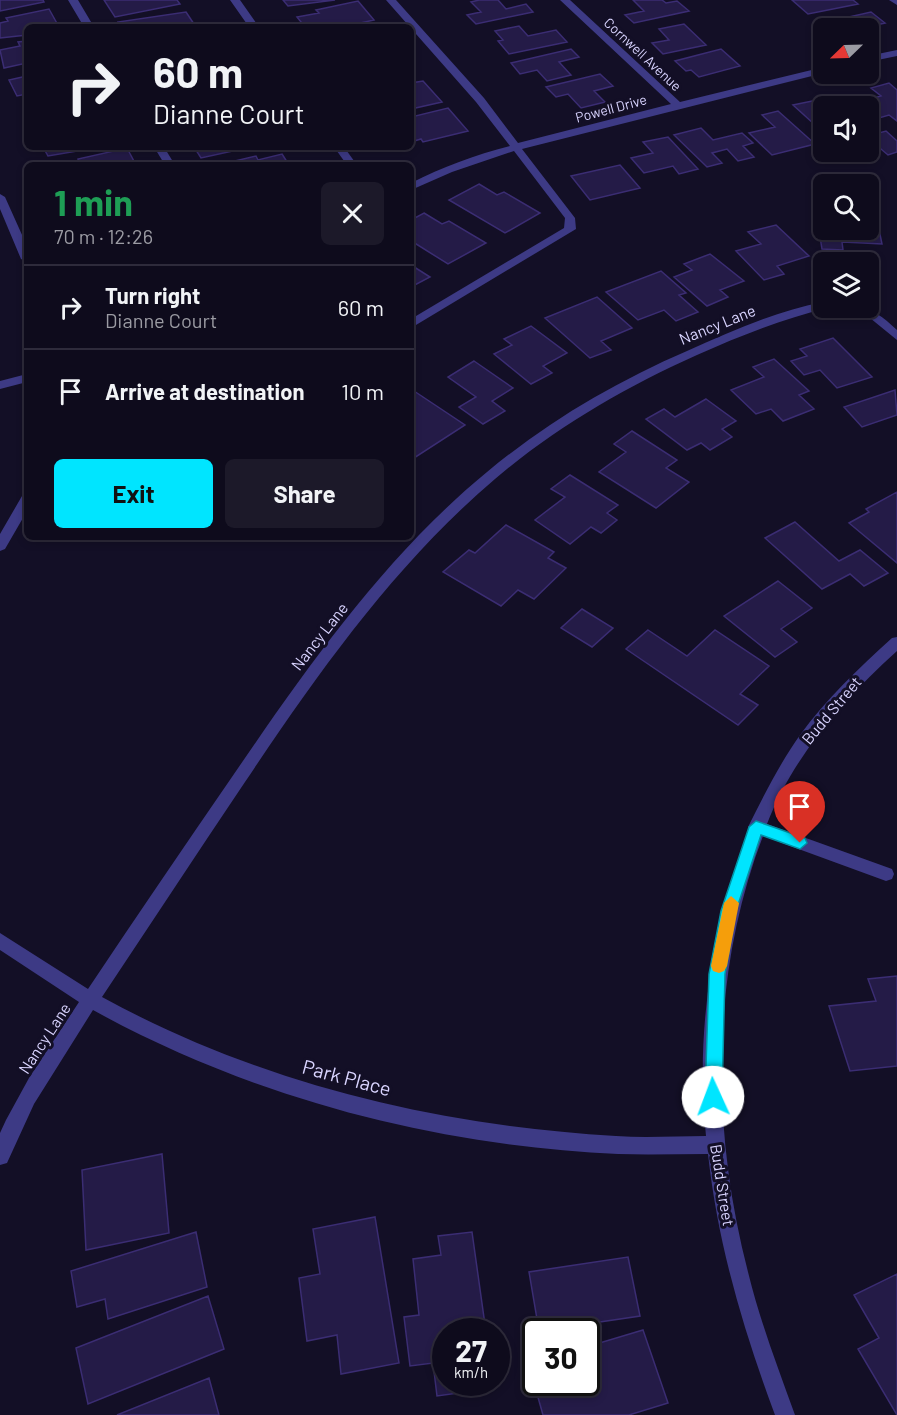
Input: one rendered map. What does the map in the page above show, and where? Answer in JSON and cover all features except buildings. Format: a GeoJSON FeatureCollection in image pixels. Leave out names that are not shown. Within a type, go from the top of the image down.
{"type":"FeatureCollection","features":[{"type":"Feature","properties":{"kind":"street"},"geometry":{"type":"LineString","coordinates":[[73,0],[87,24]]}},
{"type":"Feature","properties":{"kind":"street"},"geometry":{"type":"LineString","coordinates":[[235,0],[252,24]]}},
{"type":"Feature","properties":{"kind":"street"},"geometry":{"type":"LineString","coordinates":[[391,0],[412,24]]}},
{"type":"Feature","properties":{"kind":"street","name":"Cornwell Avenue"},"geometry":{"type":"LineString","coordinates":[[565,0],[677,104]]}},
{"type":"Feature","properties":{"kind":"street"},"geometry":{"type":"LineString","coordinates":[[414,26],[519,147],[570,218],[570,229],[414,322]]}},
{"type":"Feature","properties":{"kind":"street"},"geometry":{"type":"LineString","coordinates":[[879,57],[897,53]]}},
{"type":"Feature","properties":{"kind":"street","name":"Powell Drive"},"geometry":{"type":"LineString","coordinates":[[414,186],[469,161],[677,104],[813,73]]}},
{"type":"Feature","properties":{"kind":"street"},"geometry":{"type":"LineString","coordinates":[[0,197],[24,252]]}},
{"type":"Feature","properties":{"kind":"street","name":"Nancy Lane"},"geometry":{"type":"LineString","coordinates":[[0,1156],[23,1104],[90,999],[305,684],[367,604],[417,546],[467,497],[527,448],[635,380],[747,330],[813,309]]}},
{"type":"Feature","properties":{"kind":"street"},"geometry":{"type":"LineString","coordinates":[[877,318],[897,336]]}},
{"type":"Feature","properties":{"kind":"street"},"geometry":{"type":"LineString","coordinates":[[0,385],[24,379]]}},
{"type":"Feature","properties":{"kind":"street"},"geometry":{"type":"LineString","coordinates":[[0,546],[24,504]]}},
{"type":"Feature","properties":{"kind":"street","name":"Budd Street"},"geometry":{"type":"LineString","coordinates":[[785,1415],[757,1339],[733,1251],[715,1145],[712,1073],[717,974],[729,911],[756,827],[794,756],[825,714],[858,677],[897,642]]}},
{"type":"Feature","properties":{"kind":"street"},"geometry":{"type":"LineString","coordinates":[[756,827],[886,874]]}},
{"type":"Feature","properties":{"kind":"street","name":"Park Place"},"geometry":{"type":"LineString","coordinates":[[0,941],[90,999],[130,1021],[220,1061],[318,1094],[421,1120],[507,1134],[605,1144],[715,1145]]}},
{"type":"Feature","properties":{"kind":"slow traffic"},"geometry":{"type":"LineString","coordinates":[[719,966],[731,903]]}},
{"type":"Feature","properties":{"kind":"route"},"geometry":{"type":"LineString","coordinates":[[713,1097],[717,974],[729,911],[756,827],[800,843]]}}]}
